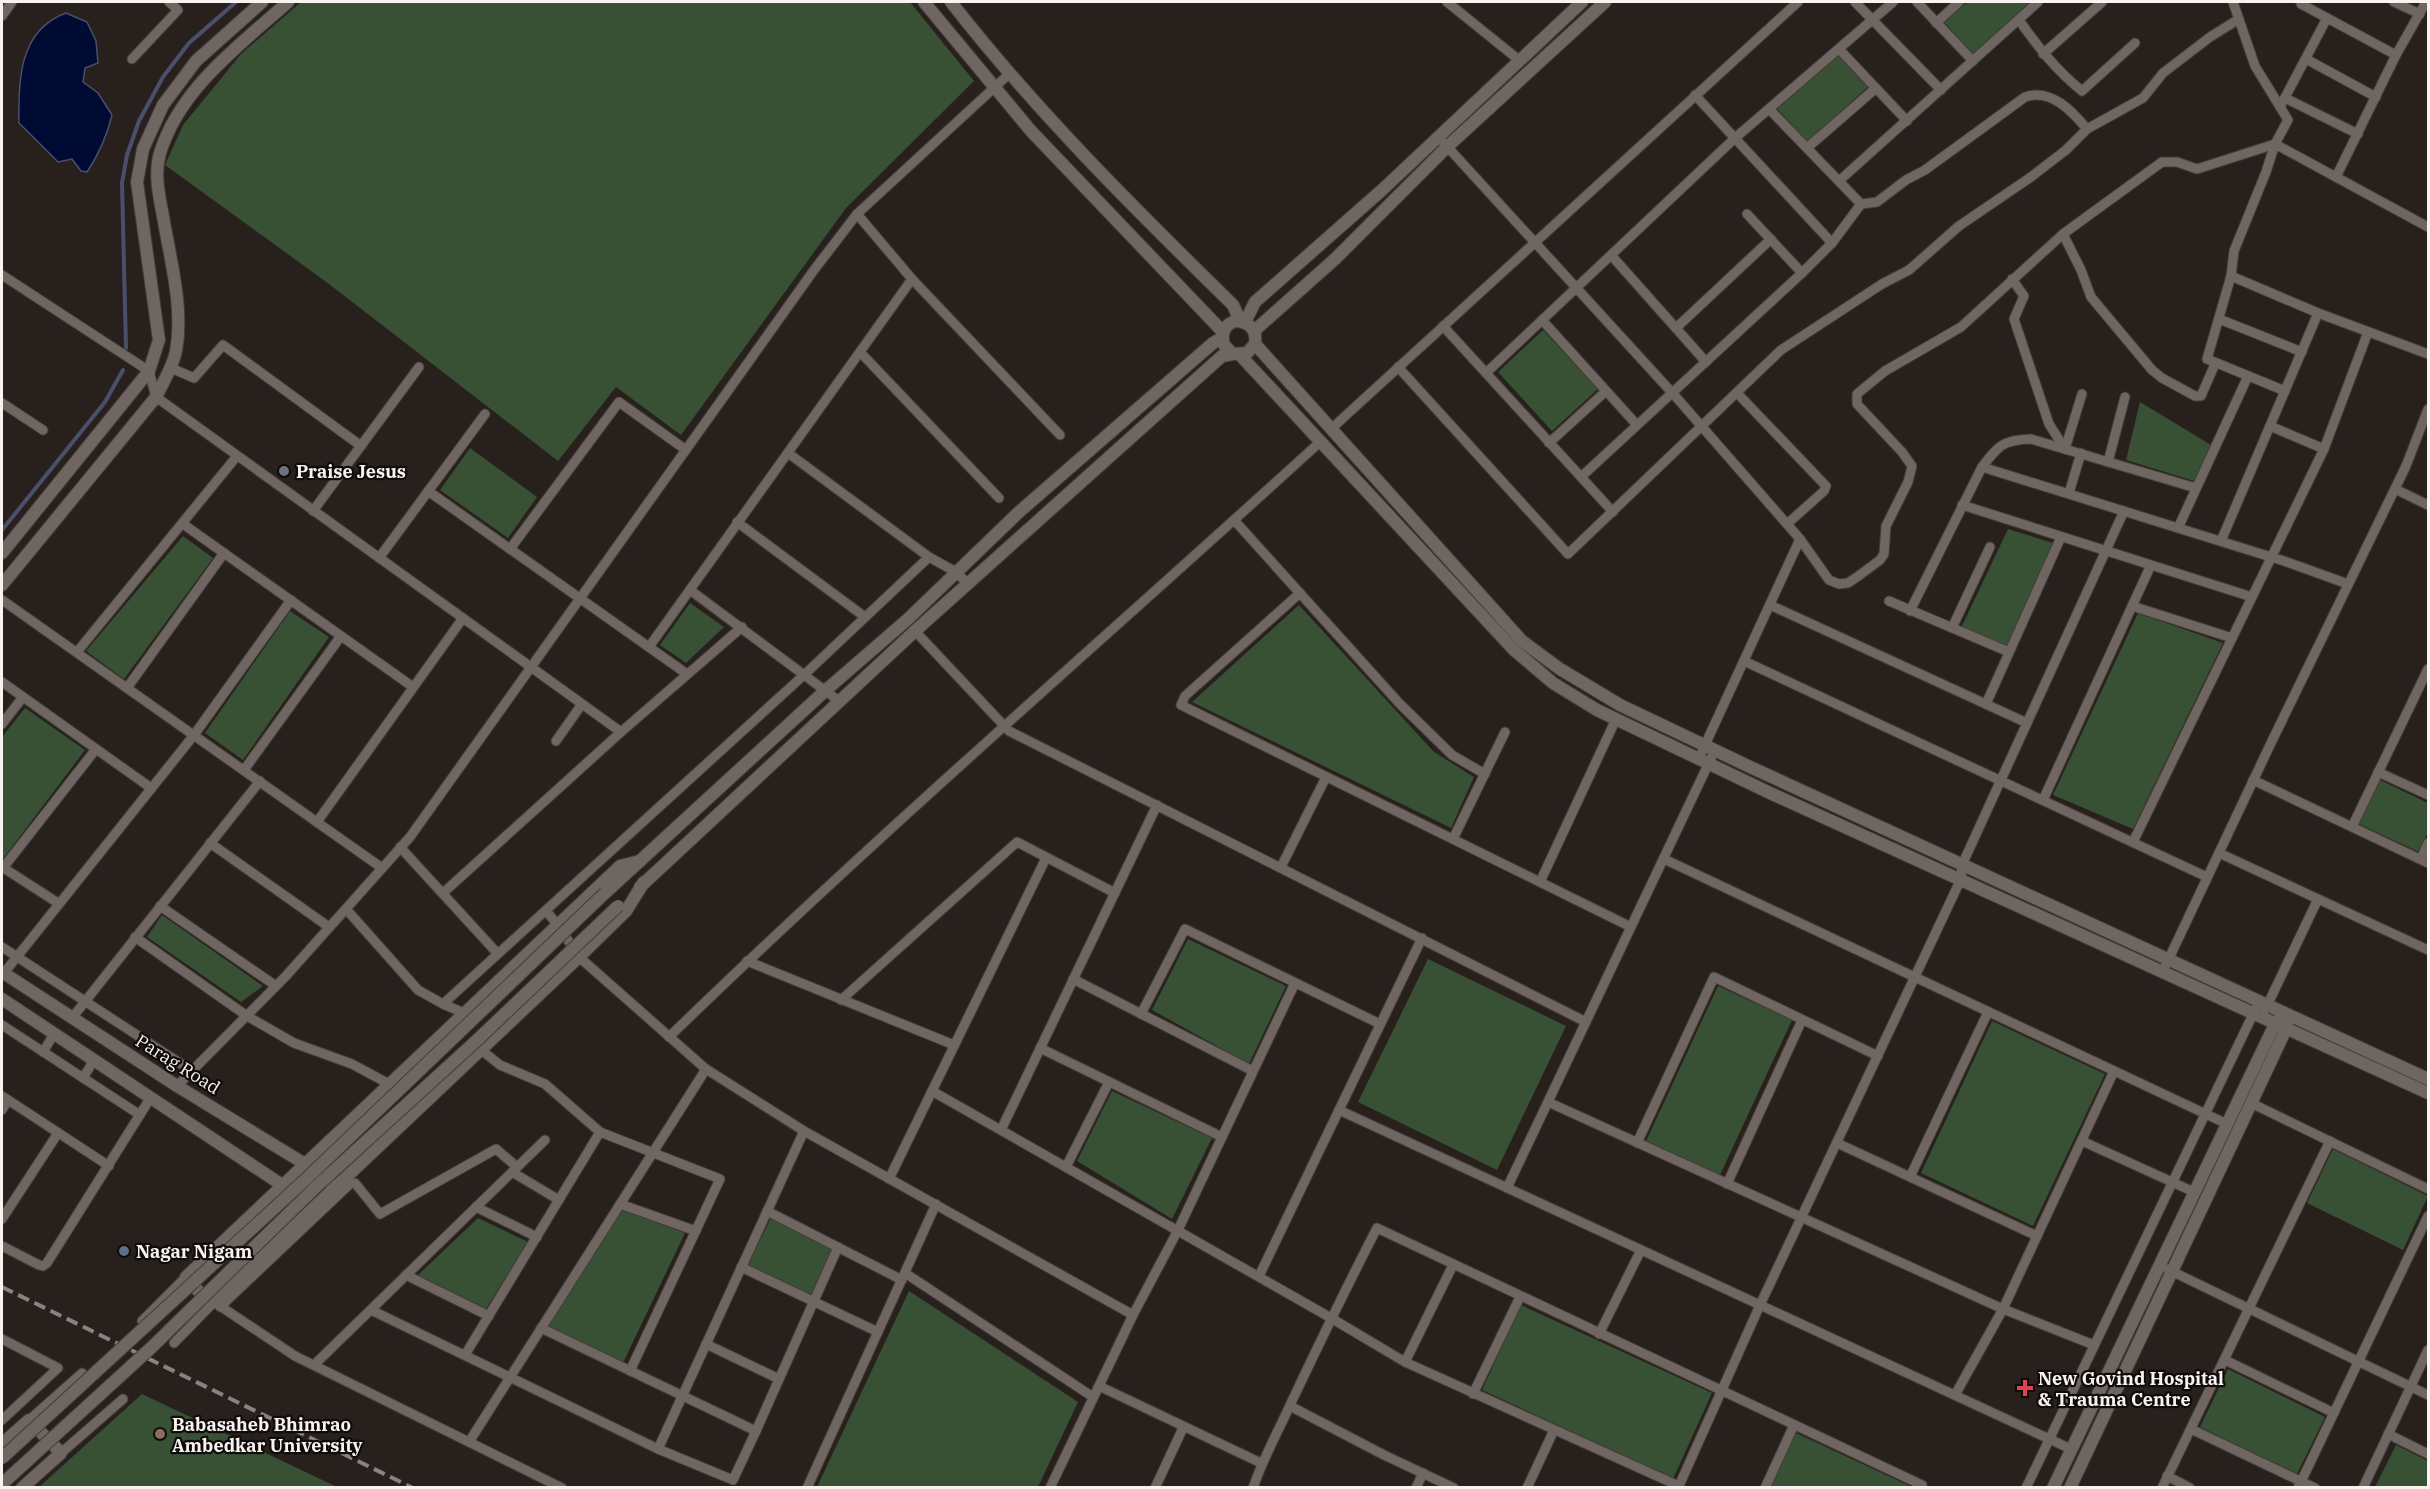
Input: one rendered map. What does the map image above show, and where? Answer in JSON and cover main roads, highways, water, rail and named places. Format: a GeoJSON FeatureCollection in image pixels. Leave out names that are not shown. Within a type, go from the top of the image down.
{"type":"FeatureCollection","features":[{"type":"Feature","properties":{"kind":"water"},"geometry":{"type":"Polygon","coordinates":[[[66,13],[87,22],[96,41],[98,63],[85,68],[83,82],[98,93],[112,115],[102,145],[87,172],[81,171],[72,159],[58,162],[19,123],[21,74],[30,44],[50,21],[66,13]]]}},
{"type":"Feature","properties":{"kind":"waterway"},"geometry":{"type":"LineString","coordinates":[[126,348],[122,183],[127,155],[139,121],[163,77],[189,43],[236,2]]}},
{"type":"Feature","properties":{"kind":"waterway"},"geometry":{"type":"LineString","coordinates":[[2,530],[105,402],[123,370]]}},
{"type":"Feature","properties":{"kind":"railway"},"geometry":{"type":"LineString","coordinates":[[2,1287],[413,1488]]}},
{"type":"Feature","properties":{"kind":"place","name":"Praise Jesus"},"geometry":{"type":"Point","coordinates":[284,471]}},
{"type":"Feature","properties":{"kind":"place","name":"Nagar Nigam"},"geometry":{"type":"Point","coordinates":[124,1251]}},
{"type":"Feature","properties":{"kind":"place","name":"New Govind Hospital & Trauma Centre"},"geometry":{"type":"Point","coordinates":[2025,1388]}},
{"type":"Feature","properties":{"kind":"place","name":"Babasaheb Bhimrao Ambedkar University"},"geometry":{"type":"Point","coordinates":[160,1434]}}]}
